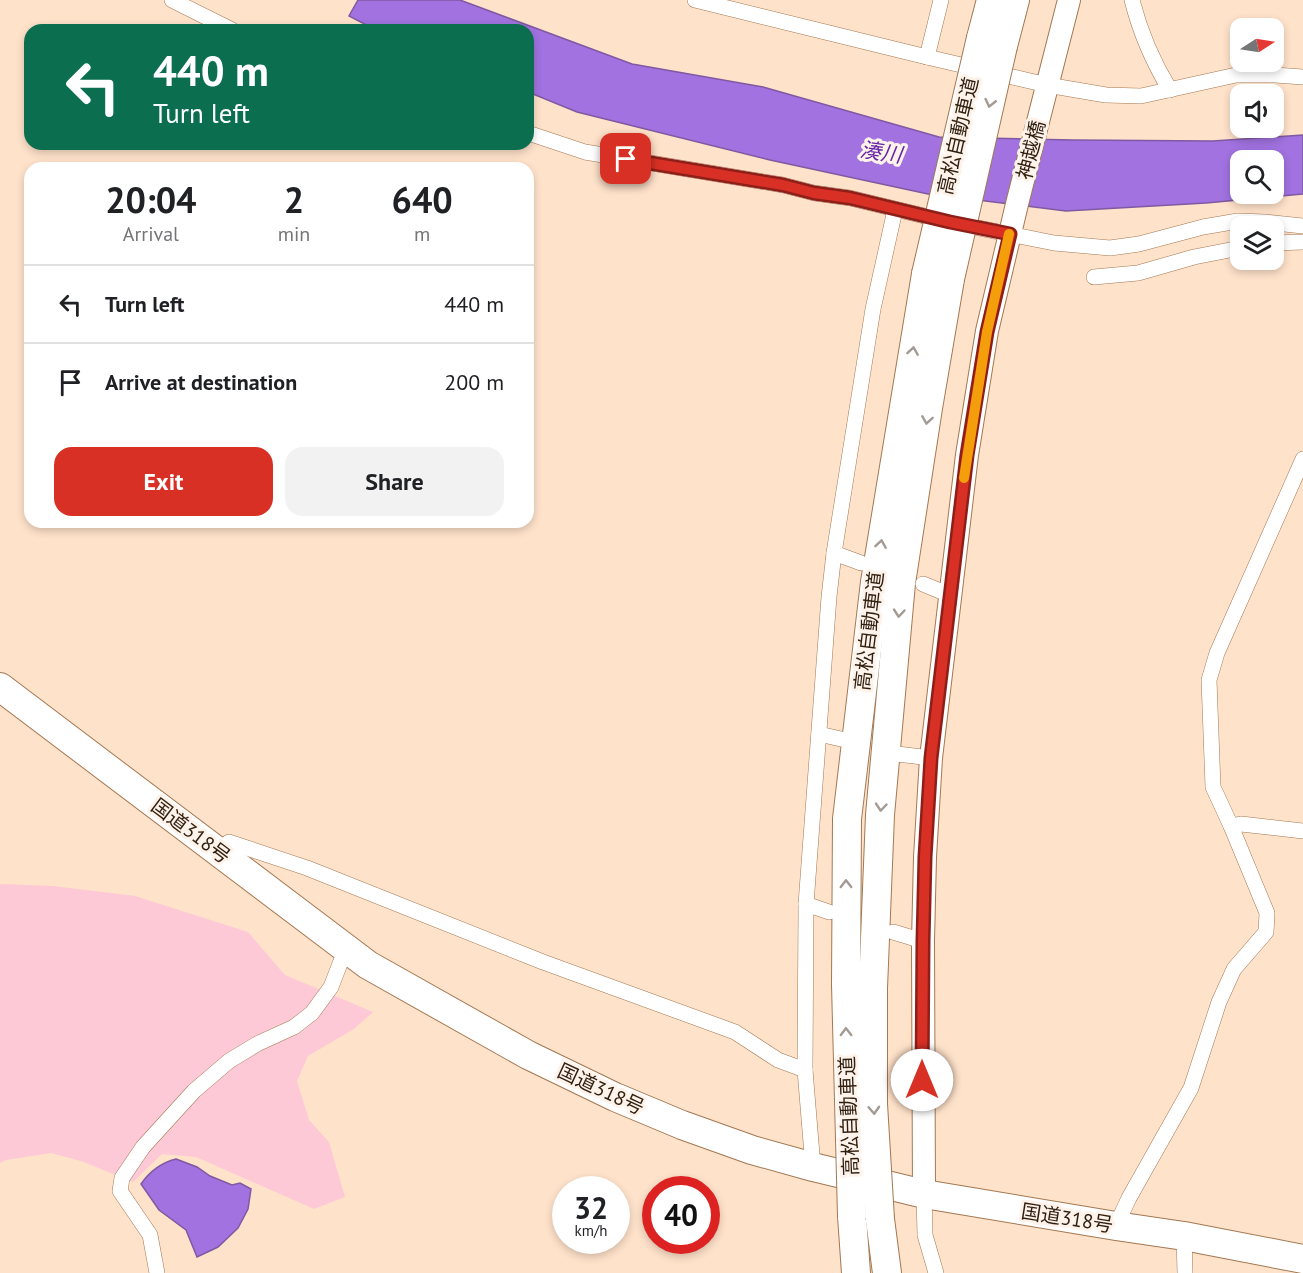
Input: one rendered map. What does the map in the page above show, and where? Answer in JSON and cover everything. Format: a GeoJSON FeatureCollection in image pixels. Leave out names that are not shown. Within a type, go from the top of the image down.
{"type":"FeatureCollection","features":[{"type":"Feature","properties":{"kind":"highway","name":"高松自動車道"},"geometry":{"type":"LineString","coordinates":[[887,1273],[880,1220],[873,1104],[859,986],[847,819],[875,582],[938,277],[992,42],[991,0]]}},
{"type":"Feature","properties":{"kind":"highway","name":"高松自動車道"},"geometry":{"type":"LineString","coordinates":[[992,42],[1015,0]]}},
{"type":"Feature","properties":{"kind":"highway","name":"国道318号"},"geometry":{"type":"LineString","coordinates":[[0,687],[368,965],[528,1055],[615,1097],[752,1149],[813,1167],[924,1194],[1184,1236],[1303,1259]]}},
{"type":"Feature","properties":{"kind":"highway","name":"高松自動車道"},"geometry":{"type":"LineString","coordinates":[[856,1273],[852,1216],[859,986]]}},
{"type":"Feature","properties":{"kind":"street"},"geometry":{"type":"LineString","coordinates":[[172,0],[220,24]]}},
{"type":"Feature","properties":{"kind":"street"},"geometry":{"type":"LineString","coordinates":[[695,0],[927,57],[1046,91],[1141,96],[1236,75],[1303,77]]}},
{"type":"Feature","properties":{"kind":"street"},"geometry":{"type":"LineString","coordinates":[[927,57],[941,0]]}},
{"type":"Feature","properties":{"kind":"street","name":"神越橋"},"geometry":{"type":"LineString","coordinates":[[924,1194],[925,857],[931,758],[967,455],[987,332],[1069,0]]}},
{"type":"Feature","properties":{"kind":"street"},"geometry":{"type":"LineString","coordinates":[[1132,0],[1137,22],[1157,68],[1170,90]]}},
{"type":"Feature","properties":{"kind":"street"},"geometry":{"type":"LineString","coordinates":[[534,135],[585,152],[783,185],[1054,243],[1110,248],[1139,244],[1230,222]]}},
{"type":"Feature","properties":{"kind":"street"},"geometry":{"type":"LineString","coordinates":[[813,1167],[805,1070],[806,904],[829,597],[873,309],[895,210]]}},
{"type":"Feature","properties":{"kind":"street"},"geometry":{"type":"LineString","coordinates":[[1284,225],[1303,226]]}},
{"type":"Feature","properties":{"kind":"street"},"geometry":{"type":"LineString","coordinates":[[1284,243],[1303,242]]}},
{"type":"Feature","properties":{"kind":"street"},"geometry":{"type":"LineString","coordinates":[[1094,277],[1138,273],[1194,257],[1230,250]]}},
{"type":"Feature","properties":{"kind":"street"},"geometry":{"type":"LineString","coordinates":[[1116,1226],[1191,1088],[1220,1002],[1234,969],[1266,932],[1267,913],[1213,787],[1209,680],[1217,653],[1303,459]]}},
{"type":"Feature","properties":{"kind":"street"},"geometry":{"type":"LineString","coordinates":[[834,553],[861,562]]}},
{"type":"Feature","properties":{"kind":"street"},"geometry":{"type":"LineString","coordinates":[[923,584],[950,595]]}},
{"type":"Feature","properties":{"kind":"street"},"geometry":{"type":"LineString","coordinates":[[819,734],[841,739]]}},
{"type":"Feature","properties":{"kind":"street"},"geometry":{"type":"LineString","coordinates":[[897,754],[931,758]]}},
{"type":"Feature","properties":{"kind":"street"},"geometry":{"type":"LineString","coordinates":[[1231,825],[1241,824],[1303,831]]}},
{"type":"Feature","properties":{"kind":"street"},"geometry":{"type":"LineString","coordinates":[[217,851],[229,842],[307,868],[543,962],[735,1032],[778,1060],[805,1070]]}},
{"type":"Feature","properties":{"kind":"street"},"geometry":{"type":"LineString","coordinates":[[806,904],[829,912]]}},
{"type":"Feature","properties":{"kind":"street"},"geometry":{"type":"LineString","coordinates":[[893,932],[923,941]]}},
{"type":"Feature","properties":{"kind":"street"},"geometry":{"type":"LineString","coordinates":[[157,1273],[150,1235],[123,1198],[120,1191],[122,1178],[143,1147],[194,1091],[229,1061],[257,1044],[294,1027],[312,1013],[331,987],[345,948]]}},
{"type":"Feature","properties":{"kind":"street"},"geometry":{"type":"LineString","coordinates":[[924,1194],[924,1235],[936,1273]]}},
{"type":"Feature","properties":{"kind":"street"},"geometry":{"type":"LineString","coordinates":[[1184,1236],[1185,1273]]}},
{"type":"Feature","properties":{"kind":"shaded area"},"geometry":{"type":"Polygon","coordinates":[[[0,884],[53,886],[135,896],[248,932],[285,975],[373,1012],[354,1029],[308,1056],[297,1081],[309,1120],[329,1142],[345,1197],[314,1209],[196,1157],[162,1154],[133,1182],[81,1161],[51,1153],[0,1163],[0,884]]]}},
{"type":"Feature","properties":{"kind":"water"},"geometry":{"type":"Polygon","coordinates":[[[358,0],[460,0],[524,24],[364,24],[349,16],[358,0]]]}},
{"type":"Feature","properties":{"kind":"water","name":"湊川"},"geometry":{"type":"Polygon","coordinates":[[[534,28],[632,64],[763,87],[939,137],[1213,141],[1303,135],[1303,194],[1284,196],[1284,150],[1230,150],[1230,201],[1066,211],[928,194],[770,160],[577,112],[534,94],[534,28]]]}},
{"type":"Feature","properties":{"kind":"water"},"geometry":{"type":"Polygon","coordinates":[[[176,1159],[232,1185],[240,1183],[251,1189],[248,1209],[238,1228],[218,1247],[197,1257],[186,1230],[159,1210],[141,1184],[156,1168],[176,1159]]]}},
{"type":"Feature","properties":{"kind":"slow traffic"},"geometry":{"type":"LineString","coordinates":[[964,478],[987,332],[1009,234]]}},
{"type":"Feature","properties":{"kind":"route"},"geometry":{"type":"LineString","coordinates":[[626,159],[850,198],[895,210],[1010,234],[987,332],[967,455],[931,758],[925,857],[922,1080]]}}]}
